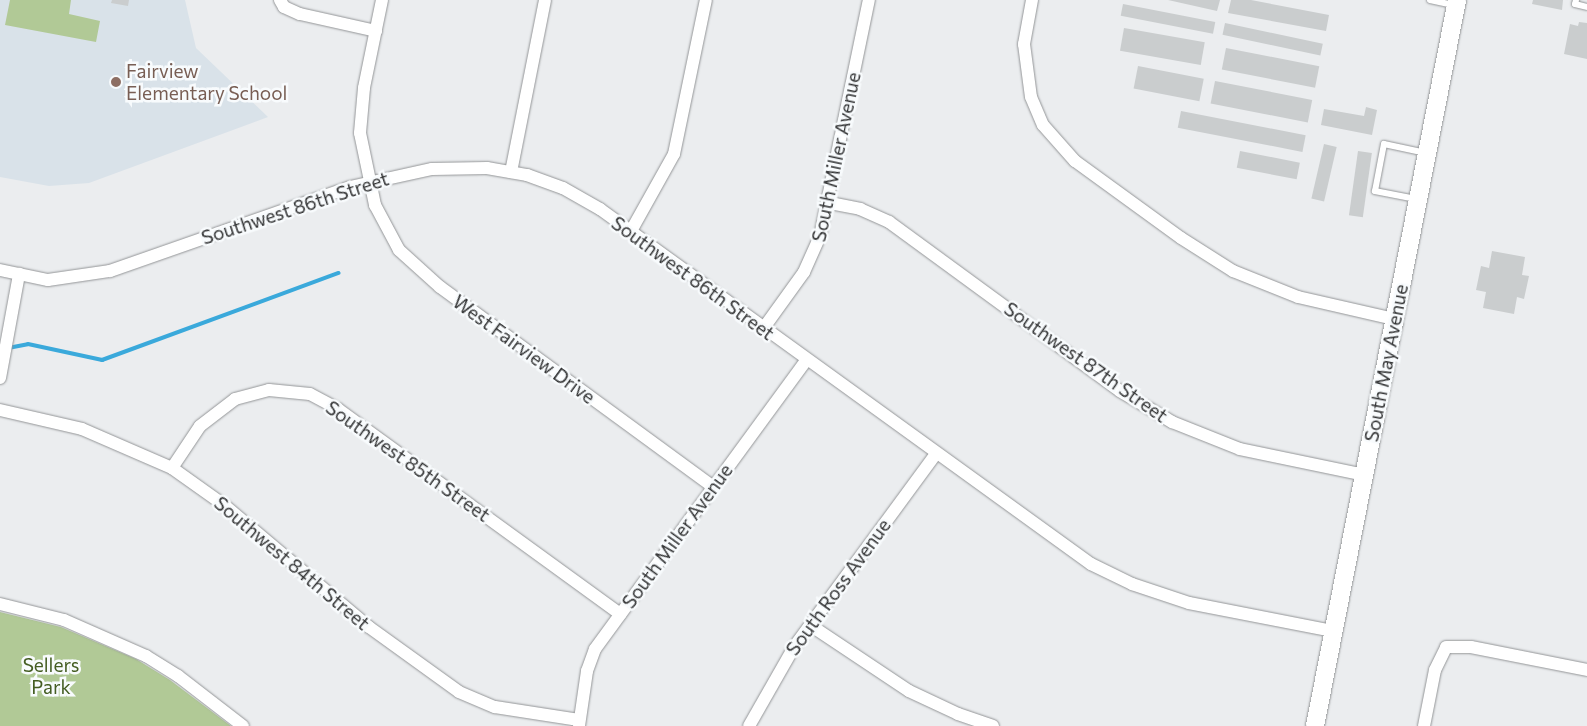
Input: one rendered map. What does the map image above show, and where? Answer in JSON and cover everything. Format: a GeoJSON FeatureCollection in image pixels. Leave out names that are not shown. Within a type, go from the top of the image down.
{"type":"FeatureCollection","features":[{"type":"Feature","properties":{"kind":"main road","name":"South May Avenue"},"geometry":{"type":"LineString","coordinates":[[1315,726],[1456,3]]}},
{"type":"Feature","properties":{"kind":"street"},"geometry":{"type":"LineString","coordinates":[[280,0],[284,7],[300,14],[376,31]]}},
{"type":"Feature","properties":{"kind":"street","name":"West Fairview Drive"},"geometry":{"type":"LineString","coordinates":[[382,0],[360,121],[369,183],[380,220],[399,250],[418,270],[713,487]]}},
{"type":"Feature","properties":{"kind":"street"},"geometry":{"type":"LineString","coordinates":[[511,172],[545,0]]}},
{"type":"Feature","properties":{"kind":"street"},"geometry":{"type":"LineString","coordinates":[[631,231],[674,154],[706,0]]}},
{"type":"Feature","properties":{"kind":"street","name":"South Miller Avenue"},"geometry":{"type":"LineString","coordinates":[[763,329],[810,262],[830,202],[869,0]]}},
{"type":"Feature","properties":{"kind":"street"},"geometry":{"type":"LineString","coordinates":[[1032,0],[1024,44],[1031,97],[1043,125],[1068,155],[1212,258],[1254,281],[1298,297],[1394,319]]}},
{"type":"Feature","properties":{"kind":"street","name":"Southwest 86th Street"},"geometry":{"type":"LineString","coordinates":[[0,270],[48,280],[110,271],[396,175],[451,167],[511,172],[563,188],[631,231],[806,361],[1070,551],[1132,584],[1198,606],[1333,631]]}},
{"type":"Feature","properties":{"kind":"street","name":"Southwest 87th Street"},"geometry":{"type":"LineString","coordinates":[[830,202],[860,209],[889,222],[1127,396],[1172,422],[1240,449],[1364,475]]}},
{"type":"Feature","properties":{"kind":"street"},"geometry":{"type":"LineString","coordinates":[[0,378],[19,274]]}},
{"type":"Feature","properties":{"kind":"street","name":"South Miller Avenue"},"geometry":{"type":"LineString","coordinates":[[579,723],[591,657],[620,614],[806,361]]}},
{"type":"Feature","properties":{"kind":"street","name":"Southwest 85th Street"},"geometry":{"type":"LineString","coordinates":[[172,468],[200,426],[235,399],[279,390],[310,394],[338,409],[620,614]]}},
{"type":"Feature","properties":{"kind":"street","name":"Southwest 84th Street"},"geometry":{"type":"LineString","coordinates":[[0,410],[82,429],[172,468],[224,505],[355,615],[448,685],[495,706],[579,723]]}},
{"type":"Feature","properties":{"kind":"street","name":"South Ross Avenue"},"geometry":{"type":"LineString","coordinates":[[749,726],[776,676],[810,626],[936,454]]}},
{"type":"Feature","properties":{"kind":"street"},"geometry":{"type":"LineString","coordinates":[[0,604],[64,620],[146,656],[178,676],[243,726]]}},
{"type":"Feature","properties":{"kind":"street"},"geometry":{"type":"LineString","coordinates":[[810,626],[909,691],[958,714],[993,726]]}},
{"type":"Feature","properties":{"kind":"street"},"geometry":{"type":"LineString","coordinates":[[1424,726],[1435,670],[1446,647],[1472,647],[1587,670]]}},
{"type":"Feature","properties":{"kind":"lane"},"geometry":{"type":"LineString","coordinates":[[1430,0],[1456,3]]}},
{"type":"Feature","properties":{"kind":"lane"},"geometry":{"type":"LineString","coordinates":[[1576,0],[1575,4],[1587,6]]}},
{"type":"Feature","properties":{"kind":"lane"},"geometry":{"type":"LineString","coordinates":[[1418,199],[1375,190],[1382,154],[1384,144],[1427,153]]}},
{"type":"Feature","properties":{"kind":"shaded area","name":"Fairview Elementary School"},"geometry":{"type":"Polygon","coordinates":[[[0,0],[185,0],[196,48],[268,117],[89,183],[49,186],[0,177],[0,0]]]}},
{"type":"Feature","properties":{"kind":"green space"},"geometry":{"type":"Polygon","coordinates":[[[10,0],[71,0],[69,14],[100,21],[96,42],[5,25],[10,0]]]}},
{"type":"Feature","properties":{"kind":"green space","name":"Sellers Park"},"geometry":{"type":"Polygon","coordinates":[[[0,612],[61,627],[136,659],[170,680],[231,726],[0,726],[0,612]]]}},
{"type":"Feature","properties":{"kind":"building"},"geometry":{"type":"Polygon","coordinates":[[[112,0],[129,0],[128,6],[111,3],[112,0]]]}},
{"type":"Feature","properties":{"kind":"building"},"geometry":{"type":"Polygon","coordinates":[[[1168,0],[1220,0],[1217,11],[1168,0]]]}},
{"type":"Feature","properties":{"kind":"building"},"geometry":{"type":"Polygon","coordinates":[[[1231,0],[1251,0],[1329,15],[1326,31],[1228,13],[1231,0]]]}},
{"type":"Feature","properties":{"kind":"building"},"geometry":{"type":"Polygon","coordinates":[[[1533,0],[1563,0],[1562,10],[1532,4],[1533,0]]]}},
{"type":"Feature","properties":{"kind":"building"},"geometry":{"type":"Polygon","coordinates":[[[1123,4],[1215,22],[1213,34],[1121,16],[1123,4]]]}},
{"type":"Feature","properties":{"kind":"building"},"geometry":{"type":"Polygon","coordinates":[[[1579,22],[1587,23],[1587,59],[1564,54],[1570,24],[1578,26],[1579,22]]]}},
{"type":"Feature","properties":{"kind":"building"},"geometry":{"type":"Polygon","coordinates":[[[1225,23],[1323,44],[1320,56],[1223,35],[1225,23]]]}},
{"type":"Feature","properties":{"kind":"building"},"geometry":{"type":"Polygon","coordinates":[[[1124,28],[1205,42],[1201,65],[1120,51],[1124,28]]]}},
{"type":"Feature","properties":{"kind":"building"},"geometry":{"type":"Polygon","coordinates":[[[1226,48],[1319,66],[1315,88],[1222,70],[1226,48]]]}},
{"type":"Feature","properties":{"kind":"building"},"geometry":{"type":"Polygon","coordinates":[[[1138,66],[1204,79],[1199,101],[1134,89],[1138,66]]]}},
{"type":"Feature","properties":{"kind":"building"},"geometry":{"type":"Polygon","coordinates":[[[1215,81],[1312,100],[1308,122],[1211,104],[1215,81]]]}},
{"type":"Feature","properties":{"kind":"building"},"geometry":{"type":"Polygon","coordinates":[[[1366,107],[1377,110],[1372,135],[1321,125],[1324,109],[1364,116],[1366,107]]]}},
{"type":"Feature","properties":{"kind":"building"},"geometry":{"type":"Polygon","coordinates":[[[1181,111],[1306,135],[1302,152],[1178,128],[1181,111]]]}},
{"type":"Feature","properties":{"kind":"building"},"geometry":{"type":"Polygon","coordinates":[[[1324,144],[1337,147],[1324,201],[1311,199],[1324,144]]]}},
{"type":"Feature","properties":{"kind":"building"},"geometry":{"type":"Polygon","coordinates":[[[1240,151],[1300,163],[1297,179],[1237,168],[1240,151]]]}},
{"type":"Feature","properties":{"kind":"building"},"geometry":{"type":"Polygon","coordinates":[[[1358,151],[1372,153],[1363,217],[1349,215],[1358,151]]]}},
{"type":"Feature","properties":{"kind":"building"},"geometry":{"type":"Polygon","coordinates":[[[1492,251],[1525,257],[1522,275],[1529,276],[1524,299],[1517,297],[1514,314],[1483,308],[1486,292],[1476,290],[1481,266],[1489,268],[1492,251]]]}},
{"type":"Feature","properties":{"kind":"waterway"},"geometry":{"type":"LineString","coordinates":[[8,348],[28,344],[102,360],[338,273]]}},
{"type":"Feature","properties":{"kind":"place","name":"Fairview Elementary School"},"geometry":{"type":"Point","coordinates":[116,82]}}]}
